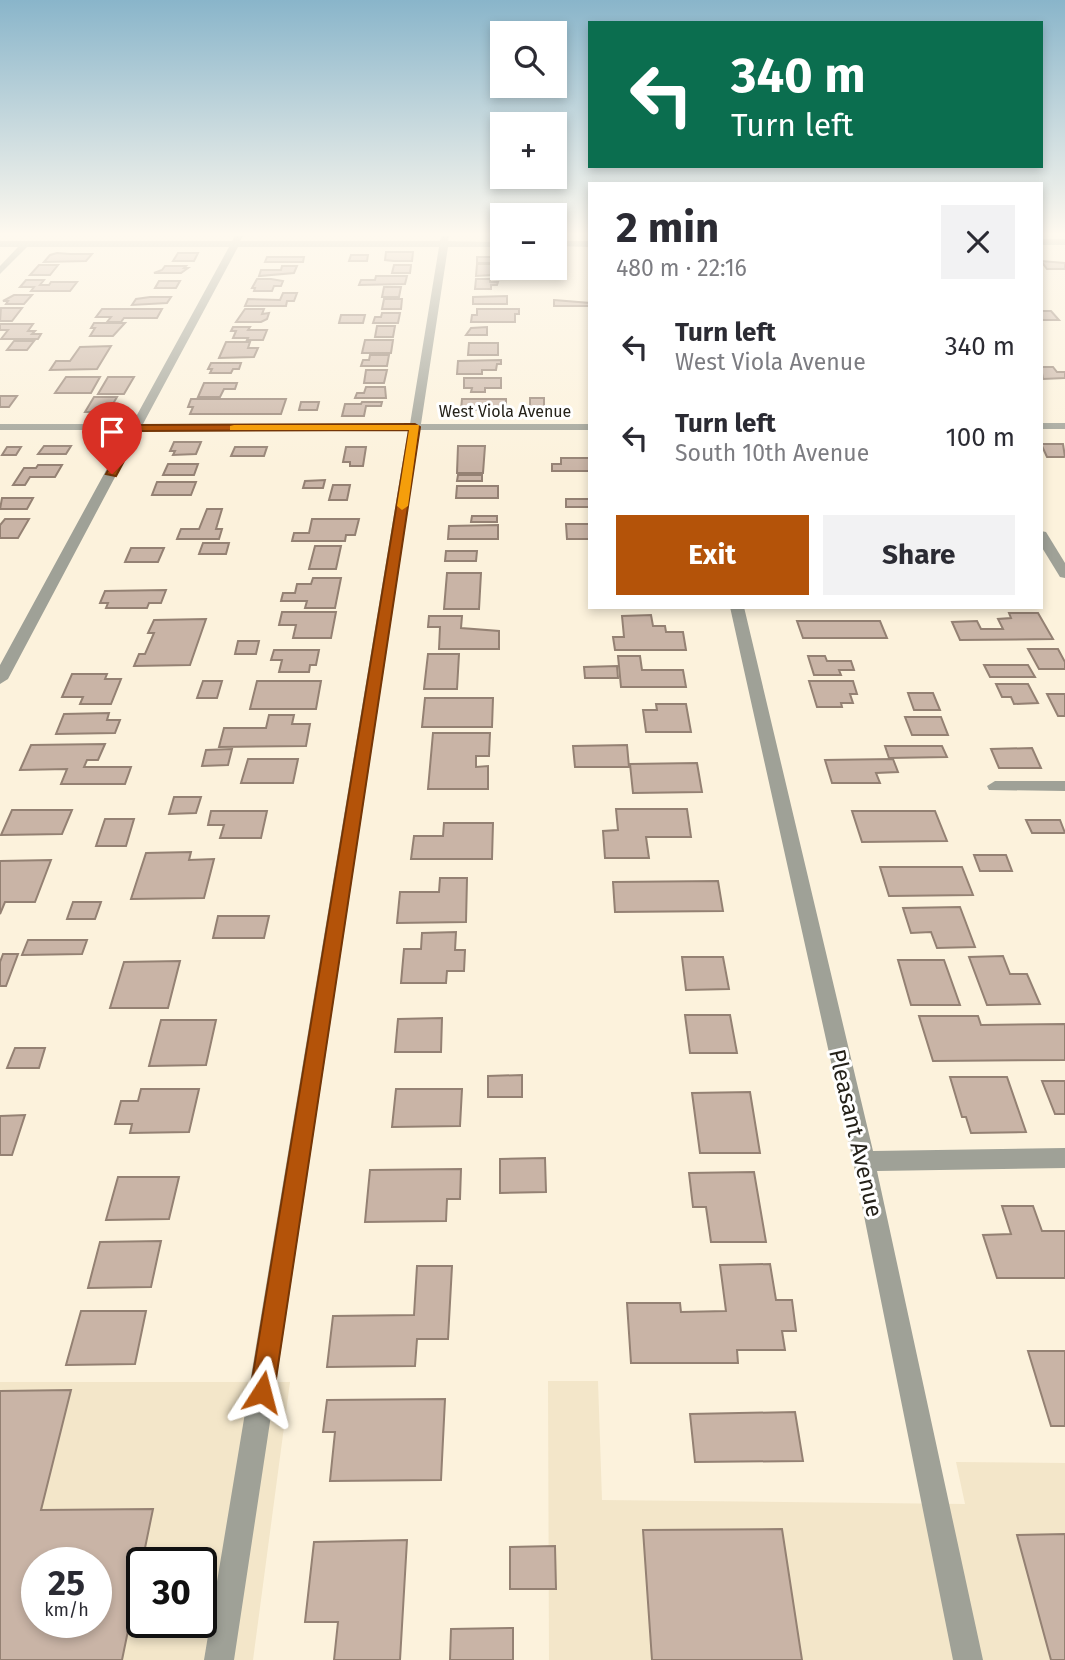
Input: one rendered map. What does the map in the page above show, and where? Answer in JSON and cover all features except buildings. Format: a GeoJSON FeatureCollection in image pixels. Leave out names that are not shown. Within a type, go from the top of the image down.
{"type":"FeatureCollection","features":[{"type":"Feature","properties":{"kind":"street"},"geometry":{"type":"LineString","coordinates":[[0,679],[198,313]]}},
{"type":"Feature","properties":{"kind":"street"},"geometry":{"type":"LineString","coordinates":[[219,1660],[433,313]]}},
{"type":"Feature","properties":{"kind":"street"},"geometry":{"type":"LineString","coordinates":[[1043,426],[1065,426]]}},
{"type":"Feature","properties":{"kind":"street","name":"West Viola Avenue"},"geometry":{"type":"LineString","coordinates":[[0,427],[588,427]]}},
{"type":"Feature","properties":{"kind":"street"},"geometry":{"type":"LineString","coordinates":[[1043,538],[1065,574]]}},
{"type":"Feature","properties":{"kind":"street","name":"Pleasant Avenue"},"geometry":{"type":"LineString","coordinates":[[737,609],[864,1161],[968,1660]]}},
{"type":"Feature","properties":{"kind":"street"},"geometry":{"type":"LineString","coordinates":[[995,786],[1065,786]]}},
{"type":"Feature","properties":{"kind":"street"},"geometry":{"type":"LineString","coordinates":[[864,1161],[1065,1158]]}},
{"type":"Feature","properties":{"kind":"shaded area"},"geometry":{"type":"Polygon","coordinates":[[[548,1381],[598,1381],[602,1500],[965,1504],[956,1462],[1065,1463],[1065,1660],[549,1660],[548,1381]]]}},
{"type":"Feature","properties":{"kind":"shaded area"},"geometry":{"type":"Polygon","coordinates":[[[0,1382],[290,1382],[253,1660],[0,1660],[0,1382]]]}},
{"type":"Feature","properties":{"kind":"slow traffic"},"geometry":{"type":"LineString","coordinates":[[234,428],[415,427],[402,506]]}},
{"type":"Feature","properties":{"kind":"route"},"geometry":{"type":"LineString","coordinates":[[112,474],[137,428],[415,427],[262,1392]]}}]}
